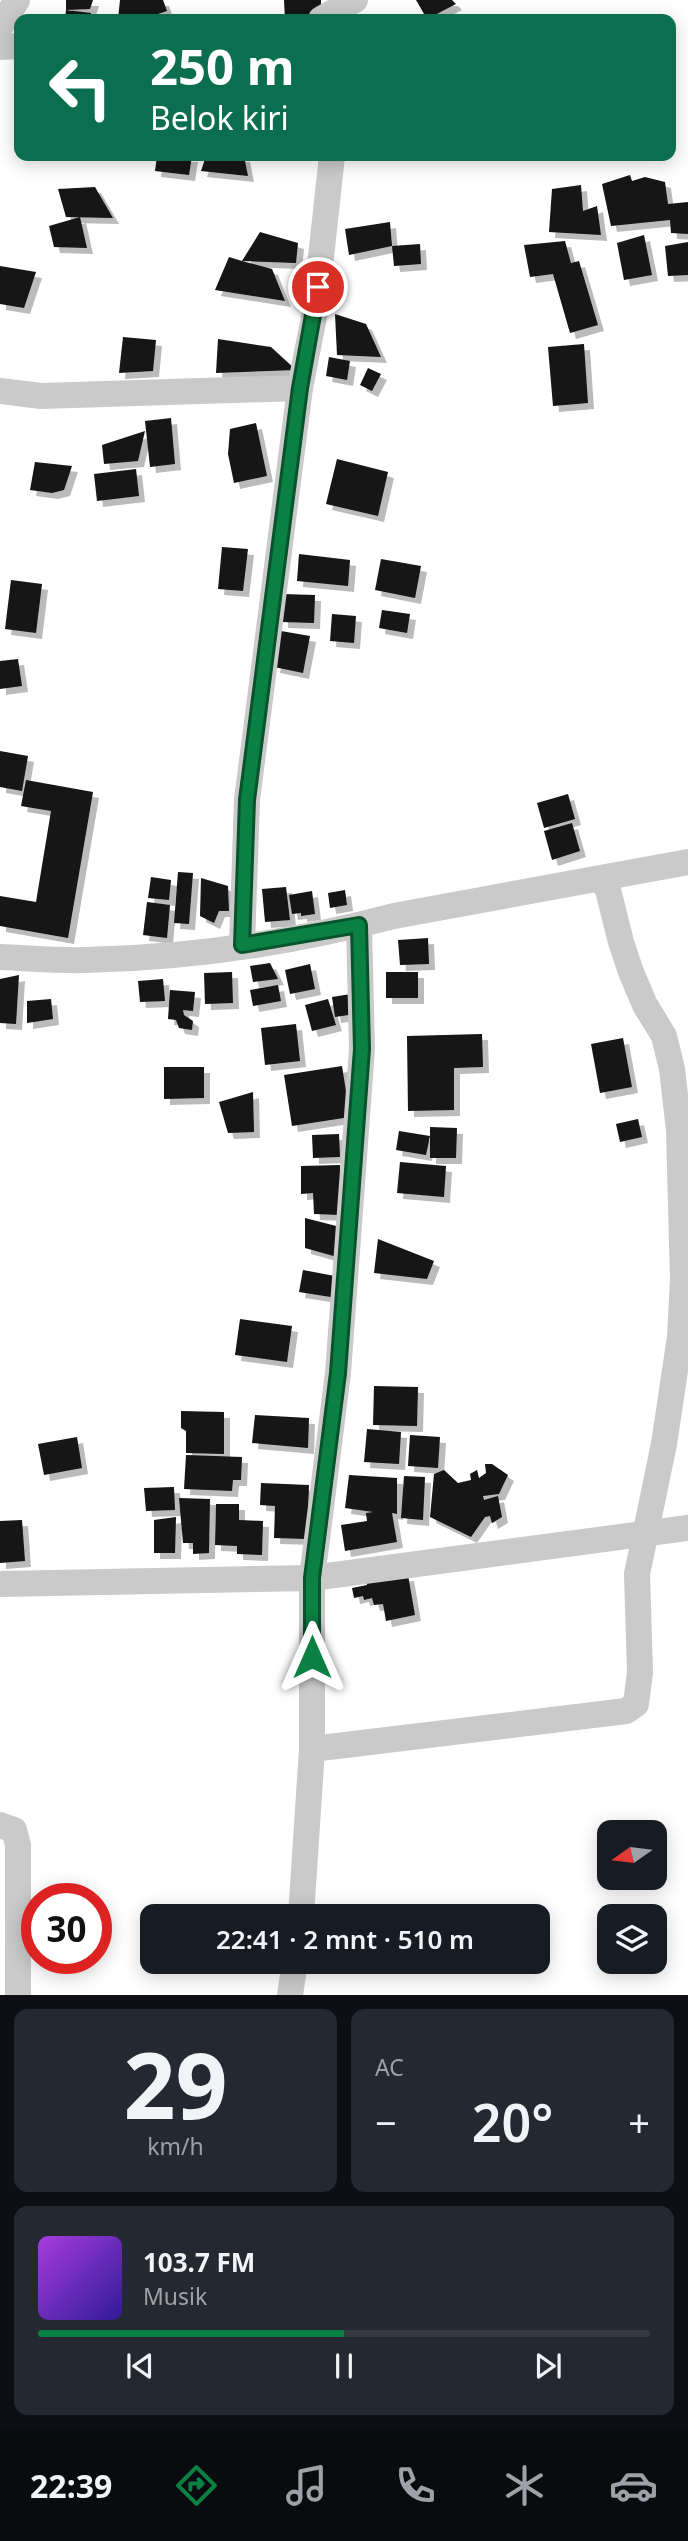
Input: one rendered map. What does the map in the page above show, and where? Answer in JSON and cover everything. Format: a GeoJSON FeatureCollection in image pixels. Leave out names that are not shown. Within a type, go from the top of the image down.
{"type":"FeatureCollection","features":[{"type":"Feature","properties":{"kind":"street"},"geometry":{"type":"LineString","coordinates":[[0,27],[17,0]]}},
{"type":"Feature","properties":{"kind":"street"},"geometry":{"type":"LineString","coordinates":[[242,945],[247,800],[300,388],[315,312],[331,161]]}},
{"type":"Feature","properties":{"kind":"street"},"geometry":{"type":"LineString","coordinates":[[0,391],[41,396],[300,388]]}},
{"type":"Feature","properties":{"kind":"street"},"geometry":{"type":"LineString","coordinates":[[0,957],[83,960],[146,958],[242,945],[688,862]]}},
{"type":"Feature","properties":{"kind":"street"},"geometry":{"type":"LineString","coordinates":[[312,1749],[626,1711],[636,1703],[640,1672],[637,1574],[664,1444],[680,1336],[683,1279],[679,1130],[672,1069],[664,1036],[645,1005],[631,972],[608,890],[601,879]]}},
{"type":"Feature","properties":{"kind":"street"},"geometry":{"type":"LineString","coordinates":[[302,1904],[312,1749],[312,1578],[338,1373],[362,1049],[359,925]]}},
{"type":"Feature","properties":{"kind":"street"},"geometry":{"type":"LineString","coordinates":[[0,1584],[312,1578],[688,1528]]}},
{"type":"Feature","properties":{"kind":"street"},"geometry":{"type":"LineString","coordinates":[[0,1825],[14,1830],[18,1845],[18,1995]]}},
{"type":"Feature","properties":{"kind":"street"},"geometry":{"type":"LineString","coordinates":[[290,1995],[293,1974]]}},
{"type":"Feature","properties":{"kind":"building"},"geometry":{"type":"Polygon","coordinates":[[[66,0],[93,0],[90,9],[66,10],[66,0]]]}},
{"type":"Feature","properties":{"kind":"building"},"geometry":{"type":"Polygon","coordinates":[[[120,0],[163,0],[167,11],[158,14],[119,14],[120,0]]]}},
{"type":"Feature","properties":{"kind":"building"},"geometry":{"type":"Polygon","coordinates":[[[284,0],[321,0],[321,14],[285,14],[284,0]]]}},
{"type":"Feature","properties":{"kind":"building"},"geometry":{"type":"Polygon","coordinates":[[[416,0],[452,0],[456,4],[437,14],[424,14],[416,0]]]}},
{"type":"Feature","properties":{"kind":"building"},"geometry":{"type":"Polygon","coordinates":[[[66,10],[91,13],[91,14],[66,14],[66,10]]]}},
{"type":"Feature","properties":{"kind":"building"},"geometry":{"type":"Polygon","coordinates":[[[156,161],[191,161],[189,175],[155,171],[156,161]]]}},
{"type":"Feature","properties":{"kind":"building"},"geometry":{"type":"Polygon","coordinates":[[[204,161],[245,161],[248,176],[201,171],[204,161]]]}},
{"type":"Feature","properties":{"kind":"building"},"geometry":{"type":"Polygon","coordinates":[[[630,175],[632,181],[645,177],[665,182],[668,204],[688,202],[688,234],[671,233],[670,220],[611,226],[602,184],[630,175]]]}},
{"type":"Feature","properties":{"kind":"building"},"geometry":{"type":"Polygon","coordinates":[[[581,185],[583,211],[597,206],[601,235],[549,232],[552,189],[581,185]]]}},
{"type":"Feature","properties":{"kind":"building"},"geometry":{"type":"Polygon","coordinates":[[[95,187],[113,218],[66,217],[58,189],[95,187]]]}},
{"type":"Feature","properties":{"kind":"building"},"geometry":{"type":"Polygon","coordinates":[[[80,217],[87,248],[54,247],[49,226],[80,217]]]}},
{"type":"Feature","properties":{"kind":"building"},"geometry":{"type":"Polygon","coordinates":[[[390,222],[392,246],[349,255],[345,229],[390,222]]]}},
{"type":"Feature","properties":{"kind":"building"},"geometry":{"type":"Polygon","coordinates":[[[260,232],[298,243],[296,263],[242,261],[260,232]]]}},
{"type":"Feature","properties":{"kind":"building"},"geometry":{"type":"Polygon","coordinates":[[[644,235],[652,275],[624,280],[617,243],[644,235]]]}},
{"type":"Feature","properties":{"kind":"building"},"geometry":{"type":"Polygon","coordinates":[[[565,241],[571,263],[579,261],[598,325],[570,333],[553,274],[530,277],[524,245],[565,241]]]}},
{"type":"Feature","properties":{"kind":"building"},"geometry":{"type":"Polygon","coordinates":[[[688,242],[688,275],[668,276],[665,246],[688,242]]]}},
{"type":"Feature","properties":{"kind":"building"},"geometry":{"type":"Polygon","coordinates":[[[420,244],[421,264],[394,266],[392,246],[420,244]]]}},
{"type":"Feature","properties":{"kind":"building"},"geometry":{"type":"Polygon","coordinates":[[[229,257],[272,269],[285,301],[215,290],[229,257]]]}},
{"type":"Feature","properties":{"kind":"building"},"geometry":{"type":"Polygon","coordinates":[[[0,266],[36,272],[24,308],[0,304],[0,266]]]}},
{"type":"Feature","properties":{"kind":"building"},"geometry":{"type":"Polygon","coordinates":[[[335,314],[366,324],[381,357],[337,355],[335,314]]]}},
{"type":"Feature","properties":{"kind":"building"},"geometry":{"type":"Polygon","coordinates":[[[123,337],[156,340],[153,371],[119,373],[123,337]]]}},
{"type":"Feature","properties":{"kind":"building"},"geometry":{"type":"Polygon","coordinates":[[[218,339],[271,347],[296,370],[216,373],[218,339]]]}},
{"type":"Feature","properties":{"kind":"building"},"geometry":{"type":"Polygon","coordinates":[[[584,344],[588,403],[553,406],[548,347],[584,344]]]}},
{"type":"Feature","properties":{"kind":"building"},"geometry":{"type":"Polygon","coordinates":[[[329,357],[350,361],[347,380],[326,376],[329,357]]]}},
{"type":"Feature","properties":{"kind":"building"},"geometry":{"type":"Polygon","coordinates":[[[368,368],[381,374],[372,391],[360,385],[368,368]]]}},
{"type":"Feature","properties":{"kind":"building"},"geometry":{"type":"Polygon","coordinates":[[[171,418],[175,464],[150,467],[145,421],[171,418]]]}},
{"type":"Feature","properties":{"kind":"building"},"geometry":{"type":"Polygon","coordinates":[[[256,423],[267,476],[234,483],[228,454],[230,429],[256,423]]]}},
{"type":"Feature","properties":{"kind":"building"},"geometry":{"type":"Polygon","coordinates":[[[145,431],[138,461],[104,464],[102,445],[145,431]]]}},
{"type":"Feature","properties":{"kind":"building"},"geometry":{"type":"Polygon","coordinates":[[[337,459],[388,472],[378,516],[326,504],[337,459]]]}},
{"type":"Feature","properties":{"kind":"building"},"geometry":{"type":"Polygon","coordinates":[[[35,462],[72,466],[64,490],[52,493],[30,490],[35,462]]]}},
{"type":"Feature","properties":{"kind":"building"},"geometry":{"type":"Polygon","coordinates":[[[136,469],[139,496],[97,501],[94,474],[136,469]]]}},
{"type":"Feature","properties":{"kind":"building"},"geometry":{"type":"Polygon","coordinates":[[[222,547],[248,549],[243,591],[218,589],[222,547]]]}},
{"type":"Feature","properties":{"kind":"building"},"geometry":{"type":"Polygon","coordinates":[[[299,554],[350,560],[348,586],[297,581],[299,554]]]}},
{"type":"Feature","properties":{"kind":"building"},"geometry":{"type":"Polygon","coordinates":[[[381,559],[421,566],[415,598],[375,590],[381,559]]]}},
{"type":"Feature","properties":{"kind":"building"},"geometry":{"type":"Polygon","coordinates":[[[11,580],[42,584],[36,633],[5,629],[11,580]]]}},
{"type":"Feature","properties":{"kind":"building"},"geometry":{"type":"Polygon","coordinates":[[[282,594],[315,595],[314,623],[282,622],[282,594]]]}},
{"type":"Feature","properties":{"kind":"building"},"geometry":{"type":"Polygon","coordinates":[[[382,610],[410,614],[407,633],[379,628],[382,610]]]}},
{"type":"Feature","properties":{"kind":"building"},"geometry":{"type":"Polygon","coordinates":[[[332,614],[356,616],[354,643],[330,641],[332,614]]]}},
{"type":"Feature","properties":{"kind":"building"},"geometry":{"type":"Polygon","coordinates":[[[281,631],[310,636],[303,673],[274,667],[281,631]]]}},
{"type":"Feature","properties":{"kind":"building"},"geometry":{"type":"Polygon","coordinates":[[[18,659],[22,686],[0,689],[0,661],[18,659]]]}},
{"type":"Feature","properties":{"kind":"building"},"geometry":{"type":"Polygon","coordinates":[[[0,751],[28,756],[22,791],[0,787],[0,751]]]}},
{"type":"Feature","properties":{"kind":"building"},"geometry":{"type":"Polygon","coordinates":[[[26,780],[93,792],[68,938],[0,926],[0,896],[36,902],[51,811],[21,806],[26,780]]]}},
{"type":"Feature","properties":{"kind":"building"},"geometry":{"type":"Polygon","coordinates":[[[568,794],[575,819],[544,828],[537,803],[568,794]]]}},
{"type":"Feature","properties":{"kind":"building"},"geometry":{"type":"Polygon","coordinates":[[[572,823],[580,851],[552,860],[544,831],[572,823]]]}},
{"type":"Feature","properties":{"kind":"building"},"geometry":{"type":"Polygon","coordinates":[[[178,872],[193,873],[189,924],[174,923],[178,872]]]}},
{"type":"Feature","properties":{"kind":"building"},"geometry":{"type":"Polygon","coordinates":[[[151,877],[171,880],[169,900],[148,898],[151,877]]]}},
{"type":"Feature","properties":{"kind":"building"},"geometry":{"type":"Polygon","coordinates":[[[201,878],[228,886],[229,911],[219,911],[214,923],[200,916],[201,878]]]}},
{"type":"Feature","properties":{"kind":"building"},"geometry":{"type":"Polygon","coordinates":[[[286,887],[290,920],[265,922],[262,889],[286,887]]]}},
{"type":"Feature","properties":{"kind":"building"},"geometry":{"type":"Polygon","coordinates":[[[345,890],[347,905],[330,908],[328,893],[345,890]]]}},
{"type":"Feature","properties":{"kind":"building"},"geometry":{"type":"Polygon","coordinates":[[[312,891],[315,914],[292,914],[289,895],[312,891]]]}},
{"type":"Feature","properties":{"kind":"building"},"geometry":{"type":"Polygon","coordinates":[[[147,902],[170,905],[167,938],[143,935],[147,902]]]}},
{"type":"Feature","properties":{"kind":"building"},"geometry":{"type":"Polygon","coordinates":[[[428,938],[429,964],[400,965],[398,940],[428,938]]]}},
{"type":"Feature","properties":{"kind":"building"},"geometry":{"type":"Polygon","coordinates":[[[270,963],[278,979],[253,982],[250,966],[270,963]]]}},
{"type":"Feature","properties":{"kind":"building"},"geometry":{"type":"Polygon","coordinates":[[[310,964],[315,989],[290,994],[285,970],[310,964]]]}},
{"type":"Feature","properties":{"kind":"building"},"geometry":{"type":"Polygon","coordinates":[[[232,972],[233,1003],[205,1004],[204,973],[232,972]]]}},
{"type":"Feature","properties":{"kind":"building"},"geometry":{"type":"Polygon","coordinates":[[[386,972],[418,972],[418,998],[386,998],[386,972]]]}},
{"type":"Feature","properties":{"kind":"building"},"geometry":{"type":"Polygon","coordinates":[[[19,975],[16,1024],[0,1023],[0,979],[19,975]]]}},
{"type":"Feature","properties":{"kind":"building"},"geometry":{"type":"Polygon","coordinates":[[[163,979],[165,1001],[140,1002],[138,981],[163,979]]]}},
{"type":"Feature","properties":{"kind":"building"},"geometry":{"type":"Polygon","coordinates":[[[278,985],[281,1001],[253,1006],[250,990],[278,985]]]}},
{"type":"Feature","properties":{"kind":"building"},"geometry":{"type":"Polygon","coordinates":[[[170,990],[195,992],[193,1011],[183,1010],[184,1015],[193,1021],[192,1030],[179,1028],[176,1020],[168,1019],[170,990]]]}},
{"type":"Feature","properties":{"kind":"building"},"geometry":{"type":"Polygon","coordinates":[[[351,994],[355,1014],[335,1017],[332,997],[351,994]]]}},
{"type":"Feature","properties":{"kind":"building"},"geometry":{"type":"Polygon","coordinates":[[[51,999],[53,1019],[27,1023],[27,1001],[51,999]]]}},
{"type":"Feature","properties":{"kind":"building"},"geometry":{"type":"Polygon","coordinates":[[[328,999],[336,1025],[312,1031],[305,1005],[328,999]]]}},
{"type":"Feature","properties":{"kind":"building"},"geometry":{"type":"Polygon","coordinates":[[[296,1024],[300,1061],[265,1065],[261,1028],[296,1024]]]}},
{"type":"Feature","properties":{"kind":"building"},"geometry":{"type":"Polygon","coordinates":[[[482,1034],[483,1067],[454,1068],[454,1110],[408,1111],[407,1036],[482,1034]]]}},
{"type":"Feature","properties":{"kind":"building"},"geometry":{"type":"Polygon","coordinates":[[[623,1038],[632,1087],[600,1093],[591,1044],[623,1038]]]}},
{"type":"Feature","properties":{"kind":"building"},"geometry":{"type":"Polygon","coordinates":[[[342,1066],[350,1117],[292,1126],[284,1075],[342,1066]]]}},
{"type":"Feature","properties":{"kind":"building"},"geometry":{"type":"Polygon","coordinates":[[[164,1067],[204,1067],[204,1098],[164,1099],[164,1067]]]}},
{"type":"Feature","properties":{"kind":"building"},"geometry":{"type":"Polygon","coordinates":[[[253,1092],[254,1132],[228,1133],[219,1102],[253,1092]]]}},
{"type":"Feature","properties":{"kind":"building"},"geometry":{"type":"Polygon","coordinates":[[[638,1119],[642,1137],[620,1142],[616,1124],[638,1119]]]}},
{"type":"Feature","properties":{"kind":"building"},"geometry":{"type":"Polygon","coordinates":[[[430,1127],[457,1128],[456,1158],[430,1158],[430,1127]]]}},
{"type":"Feature","properties":{"kind":"building"},"geometry":{"type":"Polygon","coordinates":[[[399,1131],[430,1136],[426,1155],[396,1150],[399,1131]]]}},
{"type":"Feature","properties":{"kind":"building"},"geometry":{"type":"Polygon","coordinates":[[[339,1134],[340,1157],[313,1158],[312,1135],[339,1134]]]}},
{"type":"Feature","properties":{"kind":"building"},"geometry":{"type":"Polygon","coordinates":[[[400,1162],[446,1166],[444,1197],[397,1193],[400,1162]]]}},
{"type":"Feature","properties":{"kind":"building"},"geometry":{"type":"Polygon","coordinates":[[[340,1165],[341,1215],[314,1214],[313,1193],[301,1194],[301,1166],[340,1165]]]}},
{"type":"Feature","properties":{"kind":"building"},"geometry":{"type":"Polygon","coordinates":[[[305,1218],[344,1228],[337,1257],[305,1248],[305,1218]]]}},
{"type":"Feature","properties":{"kind":"building"},"geometry":{"type":"Polygon","coordinates":[[[378,1239],[434,1261],[427,1279],[374,1273],[378,1239]]]}},
{"type":"Feature","properties":{"kind":"building"},"geometry":{"type":"Polygon","coordinates":[[[303,1270],[340,1277],[337,1298],[299,1292],[303,1270]]]}},
{"type":"Feature","properties":{"kind":"building"},"geometry":{"type":"Polygon","coordinates":[[[240,1319],[292,1326],[287,1362],[235,1355],[240,1319]]]}},
{"type":"Feature","properties":{"kind":"building"},"geometry":{"type":"Polygon","coordinates":[[[374,1386],[418,1387],[417,1426],[373,1425],[374,1386]]]}},
{"type":"Feature","properties":{"kind":"building"},"geometry":{"type":"Polygon","coordinates":[[[181,1411],[224,1412],[224,1454],[186,1453],[186,1431],[181,1428],[181,1411]]]}},
{"type":"Feature","properties":{"kind":"building"},"geometry":{"type":"Polygon","coordinates":[[[255,1415],[309,1418],[308,1448],[252,1443],[255,1415]]]}},
{"type":"Feature","properties":{"kind":"building"},"geometry":{"type":"Polygon","coordinates":[[[367,1429],[401,1432],[399,1464],[364,1462],[367,1429]]]}},
{"type":"Feature","properties":{"kind":"building"},"geometry":{"type":"Polygon","coordinates":[[[410,1435],[440,1437],[438,1468],[408,1466],[410,1435]]]}},
{"type":"Feature","properties":{"kind":"building"},"geometry":{"type":"Polygon","coordinates":[[[77,1437],[82,1468],[44,1475],[38,1444],[77,1437]]]}},
{"type":"Feature","properties":{"kind":"building"},"geometry":{"type":"Polygon","coordinates":[[[186,1455],[242,1457],[241,1480],[233,1480],[232,1491],[184,1489],[186,1455]]]}},
{"type":"Feature","properties":{"kind":"building"},"geometry":{"type":"Polygon","coordinates":[[[485,1464],[492,1464],[508,1475],[499,1494],[483,1496],[484,1500],[498,1496],[502,1517],[492,1523],[490,1516],[485,1517],[471,1537],[430,1517],[434,1474],[444,1470],[458,1483],[471,1480],[470,1474],[477,1470],[479,1478],[486,1473],[485,1464]]]}},
{"type":"Feature","properties":{"kind":"building"},"geometry":{"type":"Polygon","coordinates":[[[349,1475],[397,1478],[397,1514],[392,1513],[397,1542],[345,1551],[341,1525],[367,1521],[366,1513],[373,1512],[345,1508],[349,1475]]]}},
{"type":"Feature","properties":{"kind":"building"},"geometry":{"type":"Polygon","coordinates":[[[404,1476],[425,1477],[423,1520],[401,1518],[404,1476]]]}},
{"type":"Feature","properties":{"kind":"building"},"geometry":{"type":"Polygon","coordinates":[[[261,1483],[309,1485],[307,1539],[274,1538],[275,1506],[260,1505],[261,1483]]]}},
{"type":"Feature","properties":{"kind":"building"},"geometry":{"type":"Polygon","coordinates":[[[174,1487],[175,1510],[146,1511],[144,1488],[174,1487]]]}},
{"type":"Feature","properties":{"kind":"building"},"geometry":{"type":"Polygon","coordinates":[[[179,1498],[210,1499],[209,1553],[193,1554],[193,1543],[183,1543],[179,1498]]]}},
{"type":"Feature","properties":{"kind":"building"},"geometry":{"type":"Polygon","coordinates":[[[216,1504],[239,1504],[239,1520],[263,1521],[262,1555],[237,1554],[237,1546],[215,1545],[216,1504]]]}},
{"type":"Feature","properties":{"kind":"building"},"geometry":{"type":"Polygon","coordinates":[[[176,1517],[175,1553],[154,1553],[154,1520],[176,1517]]]}},
{"type":"Feature","properties":{"kind":"building"},"geometry":{"type":"Polygon","coordinates":[[[22,1520],[25,1561],[0,1563],[0,1521],[22,1520]]]}},
{"type":"Feature","properties":{"kind":"building"},"geometry":{"type":"Polygon","coordinates":[[[408,1575],[415,1615],[386,1621],[383,1604],[374,1605],[372,1598],[364,1600],[363,1596],[354,1598],[352,1588],[367,1585],[366,1578],[408,1575]]]}},
{"type":"Feature","properties":{"kind":"route"},"geometry":{"type":"LineString","coordinates":[[312,1657],[312,1578],[338,1373],[362,1049],[359,925],[242,945],[247,800],[300,388],[318,287]]}}]}
